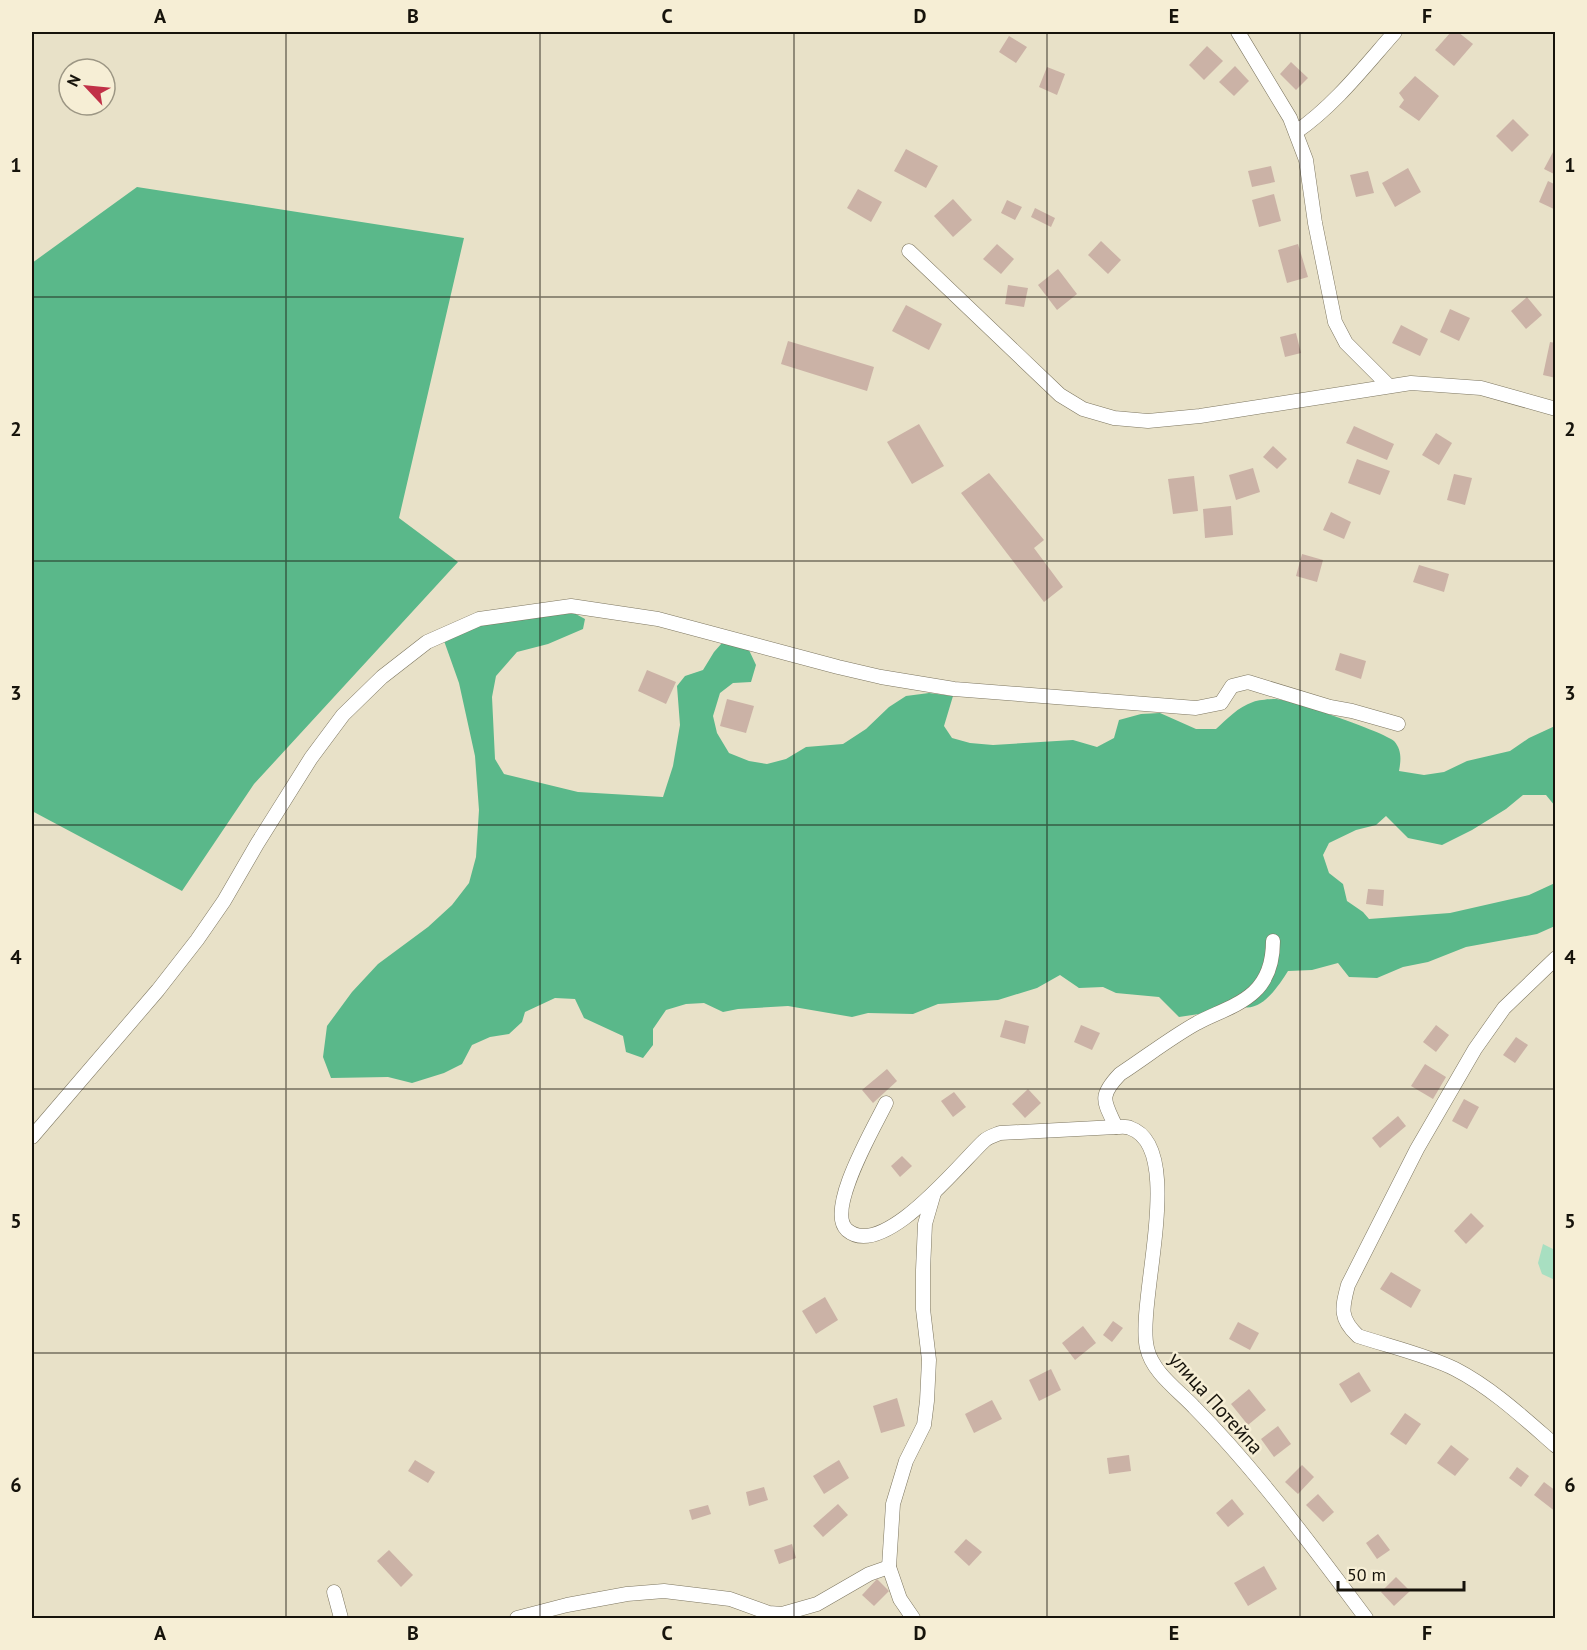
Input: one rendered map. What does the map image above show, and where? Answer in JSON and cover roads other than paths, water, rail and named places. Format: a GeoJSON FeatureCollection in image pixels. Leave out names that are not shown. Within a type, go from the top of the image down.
{"type":"FeatureCollection","features":[{"type":"Feature","properties":{"kind":"street"},"geometry":{"type":"LineString","coordinates":[[1238,32],[1290,118],[1306,160],[1315,223],[1335,322],[1347,343],[1389,386]]}},
{"type":"Feature","properties":{"kind":"street"},"geometry":{"type":"LineString","coordinates":[[1296,132],[1336,99],[1395,32]]}},
{"type":"Feature","properties":{"kind":"street"},"geometry":{"type":"LineString","coordinates":[[909,251],[1060,394],[1083,409],[1114,418],[1148,421],[1200,416],[1411,383],[1481,388],[1556,409]]}},
{"type":"Feature","properties":{"kind":"street"},"geometry":{"type":"LineString","coordinates":[[32,1137],[158,990],[197,940],[224,901],[256,844],[311,758],[343,715],[382,677],[427,642],[479,619],[571,606],[636,615],[849,670],[954,689],[1196,708],[1221,703],[1232,686],[1248,682],[1330,707],[1398,724]]}},
{"type":"Feature","properties":{"kind":"street"},"geometry":{"type":"LineString","coordinates":[[886,1103],[845,1187],[840,1214],[845,1228],[858,1237],[876,1236],[906,1216],[934,1193],[986,1139],[1000,1133],[1116,1127],[1106,1104],[1105,1093],[1112,1083],[1120,1074],[1184,1030],[1212,1014],[1241,1002],[1256,991],[1273,957],[1273,941]]}},
{"type":"Feature","properties":{"kind":"street"},"geometry":{"type":"LineString","coordinates":[[1556,958],[1504,1008],[1475,1049],[1417,1149],[1348,1285],[1343,1303],[1343,1316],[1348,1328],[1358,1336],[1446,1365],[1474,1380],[1556,1446]]}},
{"type":"Feature","properties":{"kind":"street","name":"улица Потейпа"},"geometry":{"type":"LineString","coordinates":[[1116,1127],[1129,1127],[1141,1135],[1151,1148],[1156,1164],[1157,1214],[1152,1273],[1144,1320],[1147,1349],[1154,1367],[1228,1441],[1366,1618]]}},
{"type":"Feature","properties":{"kind":"street"},"geometry":{"type":"LineString","coordinates":[[913,1618],[900,1599],[889,1567],[893,1504],[906,1461],[924,1425],[927,1401],[929,1360],[923,1309],[923,1270],[925,1224],[934,1193]]}},
{"type":"Feature","properties":{"kind":"street"},"geometry":{"type":"LineString","coordinates":[[517,1618],[567,1605],[627,1594],[664,1591],[730,1599],[769,1613],[782,1614],[817,1604],[868,1574],[889,1567]]}},
{"type":"Feature","properties":{"kind":"street"},"geometry":{"type":"LineString","coordinates":[[334,1592],[341,1618]]}}]}
